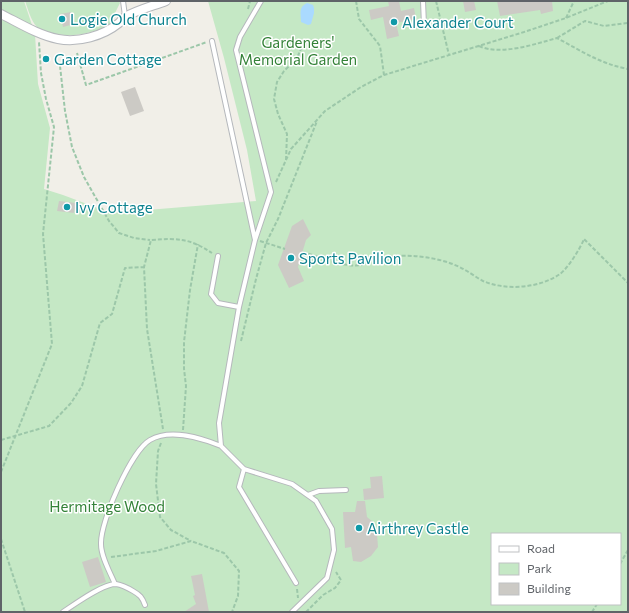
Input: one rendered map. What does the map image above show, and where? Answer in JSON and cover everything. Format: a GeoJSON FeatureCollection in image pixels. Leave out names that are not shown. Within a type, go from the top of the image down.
{"type":"FeatureCollection","features":[{"type":"Feature","properties":{"kind":"street"},"geometry":{"type":"LineString","coordinates":[[1,14],[38,32],[58,39],[88,38],[106,32],[125,17],[166,1]]}},
{"type":"Feature","properties":{"kind":"lane"},"geometry":{"type":"LineString","coordinates":[[123,1],[125,17]]}},
{"type":"Feature","properties":{"kind":"lane"},"geometry":{"type":"LineString","coordinates":[[221,446],[219,420],[239,307],[256,240],[271,192],[236,50],[240,37],[261,1]]}},
{"type":"Feature","properties":{"kind":"lane"},"geometry":{"type":"LineString","coordinates":[[422,1],[424,24]]}},
{"type":"Feature","properties":{"kind":"lane"},"geometry":{"type":"LineString","coordinates":[[212,40],[256,240]]}},
{"type":"Feature","properties":{"kind":"lane"},"geometry":{"type":"LineString","coordinates":[[218,256],[211,294],[218,303],[239,307]]}},
{"type":"Feature","properties":{"kind":"lane"},"geometry":{"type":"LineString","coordinates":[[115,584],[104,558],[101,544],[104,523],[113,498],[138,454],[149,440],[164,435],[204,439],[221,446],[244,469],[292,484],[308,495],[316,501],[332,529],[334,550],[327,578],[292,612]]}},
{"type":"Feature","properties":{"kind":"lane"},"geometry":{"type":"LineString","coordinates":[[244,469],[239,487],[296,583]]}},
{"type":"Feature","properties":{"kind":"lane"},"geometry":{"type":"LineString","coordinates":[[308,495],[319,491],[346,490]]}},
{"type":"Feature","properties":{"kind":"lane"},"geometry":{"type":"LineString","coordinates":[[63,612],[96,591],[115,584],[126,587],[142,597],[145,605]]}},
{"type":"Feature","properties":{"kind":"path"},"geometry":{"type":"LineString","coordinates":[[356,1],[359,20],[380,46],[384,75]]}},
{"type":"Feature","properties":{"kind":"path"},"geometry":{"type":"LineString","coordinates":[[436,1],[449,55]]}},
{"type":"Feature","properties":{"kind":"path"},"geometry":{"type":"LineString","coordinates":[[566,18],[574,1]]}},
{"type":"Feature","properties":{"kind":"path"},"geometry":{"type":"LineString","coordinates":[[271,192],[291,149],[325,111],[361,87],[384,75],[566,18],[608,1]]}},
{"type":"Feature","properties":{"kind":"path"},"geometry":{"type":"LineString","coordinates":[[478,46],[486,50],[512,49],[557,38],[585,21],[604,26],[628,23]]}},
{"type":"Feature","properties":{"kind":"path"},"geometry":{"type":"LineString","coordinates":[[1,472],[52,344],[43,234],[52,163],[54,127],[46,99],[41,73],[38,32]]}},
{"type":"Feature","properties":{"kind":"path"},"geometry":{"type":"LineString","coordinates":[[557,38],[604,63],[611,66],[628,69]]}},
{"type":"Feature","properties":{"kind":"path"},"geometry":{"type":"LineString","coordinates":[[77,53],[86,85],[212,40]]}},
{"type":"Feature","properties":{"kind":"path"},"geometry":{"type":"LineString","coordinates":[[286,161],[287,134],[278,114],[274,99],[277,82],[284,71],[298,58],[303,44]]}},
{"type":"Feature","properties":{"kind":"path"},"geometry":{"type":"LineString","coordinates":[[60,66],[65,111],[72,147],[84,178],[109,221],[119,232],[134,238],[151,240],[176,238],[198,244],[218,256]]}},
{"type":"Feature","properties":{"kind":"path"},"geometry":{"type":"LineString","coordinates":[[240,346],[266,243],[278,219],[319,118]]}},
{"type":"Feature","properties":{"kind":"path"},"geometry":{"type":"LineString","coordinates":[[303,252],[346,265],[362,265],[395,256],[435,259],[464,269],[484,281],[513,287],[540,283],[560,274],[579,250],[584,239],[628,282]]}},
{"type":"Feature","properties":{"kind":"path"},"geometry":{"type":"LineString","coordinates":[[151,240],[144,267],[147,329],[164,435],[158,451],[156,484],[160,517],[171,530],[191,541],[224,553],[239,571],[238,596],[232,612]]}},
{"type":"Feature","properties":{"kind":"path"},"geometry":{"type":"LineString","coordinates":[[256,240],[285,249]]}},
{"type":"Feature","properties":{"kind":"path"},"geometry":{"type":"LineString","coordinates":[[183,436],[186,386],[184,369],[184,342],[190,290],[198,244]]}},
{"type":"Feature","properties":{"kind":"path"},"geometry":{"type":"LineString","coordinates":[[1,440],[50,426],[72,404],[82,386],[100,323],[112,314],[125,268],[144,267]]}},
{"type":"Feature","properties":{"kind":"path"},"geometry":{"type":"LineString","coordinates":[[1,539],[25,612]]}},
{"type":"Feature","properties":{"kind":"path"},"geometry":{"type":"LineString","coordinates":[[104,558],[156,551],[191,541]]}},
{"type":"Feature","properties":{"kind":"path"},"geometry":{"type":"LineString","coordinates":[[621,562],[628,550]]}},
{"type":"Feature","properties":{"kind":"path"},"geometry":{"type":"LineString","coordinates":[[306,612],[323,595],[335,588],[341,580],[336,572],[329,569]]}},
{"type":"Feature","properties":{"kind":"path"},"geometry":{"type":"LineString","coordinates":[[296,583],[298,594],[297,607]]}},
{"type":"Feature","properties":{"kind":"green space"},"geometry":{"type":"Polygon","coordinates":[[[1,1],[24,1],[35,34],[38,84],[50,128],[44,189],[111,213],[256,201],[247,150],[208,1],[628,1],[628,612],[1,612],[1,1]]]}},
{"type":"Feature","properties":{"kind":"green space"},"geometry":{"type":"Polygon","coordinates":[[[25,1],[119,1],[120,3],[109,25],[89,33],[62,35],[39,29],[31,18],[25,1]]]}},
{"type":"Feature","properties":{"kind":"water"},"geometry":{"type":"Polygon","coordinates":[[[307,3],[313,5],[314,8],[311,24],[308,25],[301,22],[301,9],[307,3]]]}},
{"type":"Feature","properties":{"kind":"building","name":"Alexander Court"},"geometry":{"type":"Polygon","coordinates":[[[388,1],[399,1],[401,11],[414,8],[416,19],[396,23],[399,36],[387,39],[383,17],[371,20],[369,10],[389,6],[388,1]]]}},
{"type":"Feature","properties":{"kind":"building","name":"Alexander Court"},"geometry":{"type":"Polygon","coordinates":[[[463,1],[474,1],[476,10],[465,12],[463,1]]]}},
{"type":"Feature","properties":{"kind":"building"},"geometry":{"type":"Polygon","coordinates":[[[497,1],[552,1],[553,11],[541,14],[540,10],[500,16],[497,1]]]}},
{"type":"Feature","properties":{"kind":"building"},"geometry":{"type":"Polygon","coordinates":[[[71,12],[74,24],[63,27],[60,14],[71,12]]]}},
{"type":"Feature","properties":{"kind":"building"},"geometry":{"type":"Polygon","coordinates":[[[135,87],[144,111],[130,116],[121,92],[135,87]]]}},
{"type":"Feature","properties":{"kind":"building","name":"Ivy Cottage"},"geometry":{"type":"Polygon","coordinates":[[[59,201],[76,203],[74,213],[57,211],[59,201]]]}},
{"type":"Feature","properties":{"kind":"building","name":"Sports Pavilion"},"geometry":{"type":"Polygon","coordinates":[[[303,219],[311,235],[306,240],[298,267],[304,281],[289,288],[278,265],[292,226],[303,219]]]}},
{"type":"Feature","properties":{"kind":"building"},"geometry":{"type":"Polygon","coordinates":[[[382,476],[384,498],[364,500],[363,489],[371,488],[370,477],[382,476]]]}},
{"type":"Feature","properties":{"kind":"building","name":"Airthrey Castle"},"geometry":{"type":"Polygon","coordinates":[[[357,501],[365,501],[367,517],[373,522],[377,534],[378,547],[371,556],[361,562],[353,561],[351,547],[345,548],[343,512],[355,512],[357,501]]]}},
{"type":"Feature","properties":{"kind":"building"},"geometry":{"type":"Polygon","coordinates":[[[98,557],[106,582],[90,587],[82,562],[98,557]]]}},
{"type":"Feature","properties":{"kind":"building"},"geometry":{"type":"Polygon","coordinates":[[[202,574],[209,612],[184,612],[196,604],[193,596],[195,595],[191,576],[202,574]]]}},
{"type":"Feature","properties":{"kind":"place","name":"Logie Old Church"},"geometry":{"type":"Point","coordinates":[62,19]}},
{"type":"Feature","properties":{"kind":"place","name":"Alexander Court"},"geometry":{"type":"Point","coordinates":[394,22]}},
{"type":"Feature","properties":{"kind":"place","name":"Garden Cottage"},"geometry":{"type":"Point","coordinates":[46,59]}},
{"type":"Feature","properties":{"kind":"place","name":"Ivy Cottage"},"geometry":{"type":"Point","coordinates":[67,207]}},
{"type":"Feature","properties":{"kind":"place","name":"Sports Pavilion"},"geometry":{"type":"Point","coordinates":[291,258]}},
{"type":"Feature","properties":{"kind":"place","name":"Airthrey Castle"},"geometry":{"type":"Point","coordinates":[359,528]}},
{"type":"Feature","properties":{"kind":"park label","name":"Gardeners' Memorial Garden"},"geometry":{"type":"Point","coordinates":[298,50]}},
{"type":"Feature","properties":{"kind":"park label","name":"Hermitage Wood"},"geometry":{"type":"Point","coordinates":[107,506]}}]}
